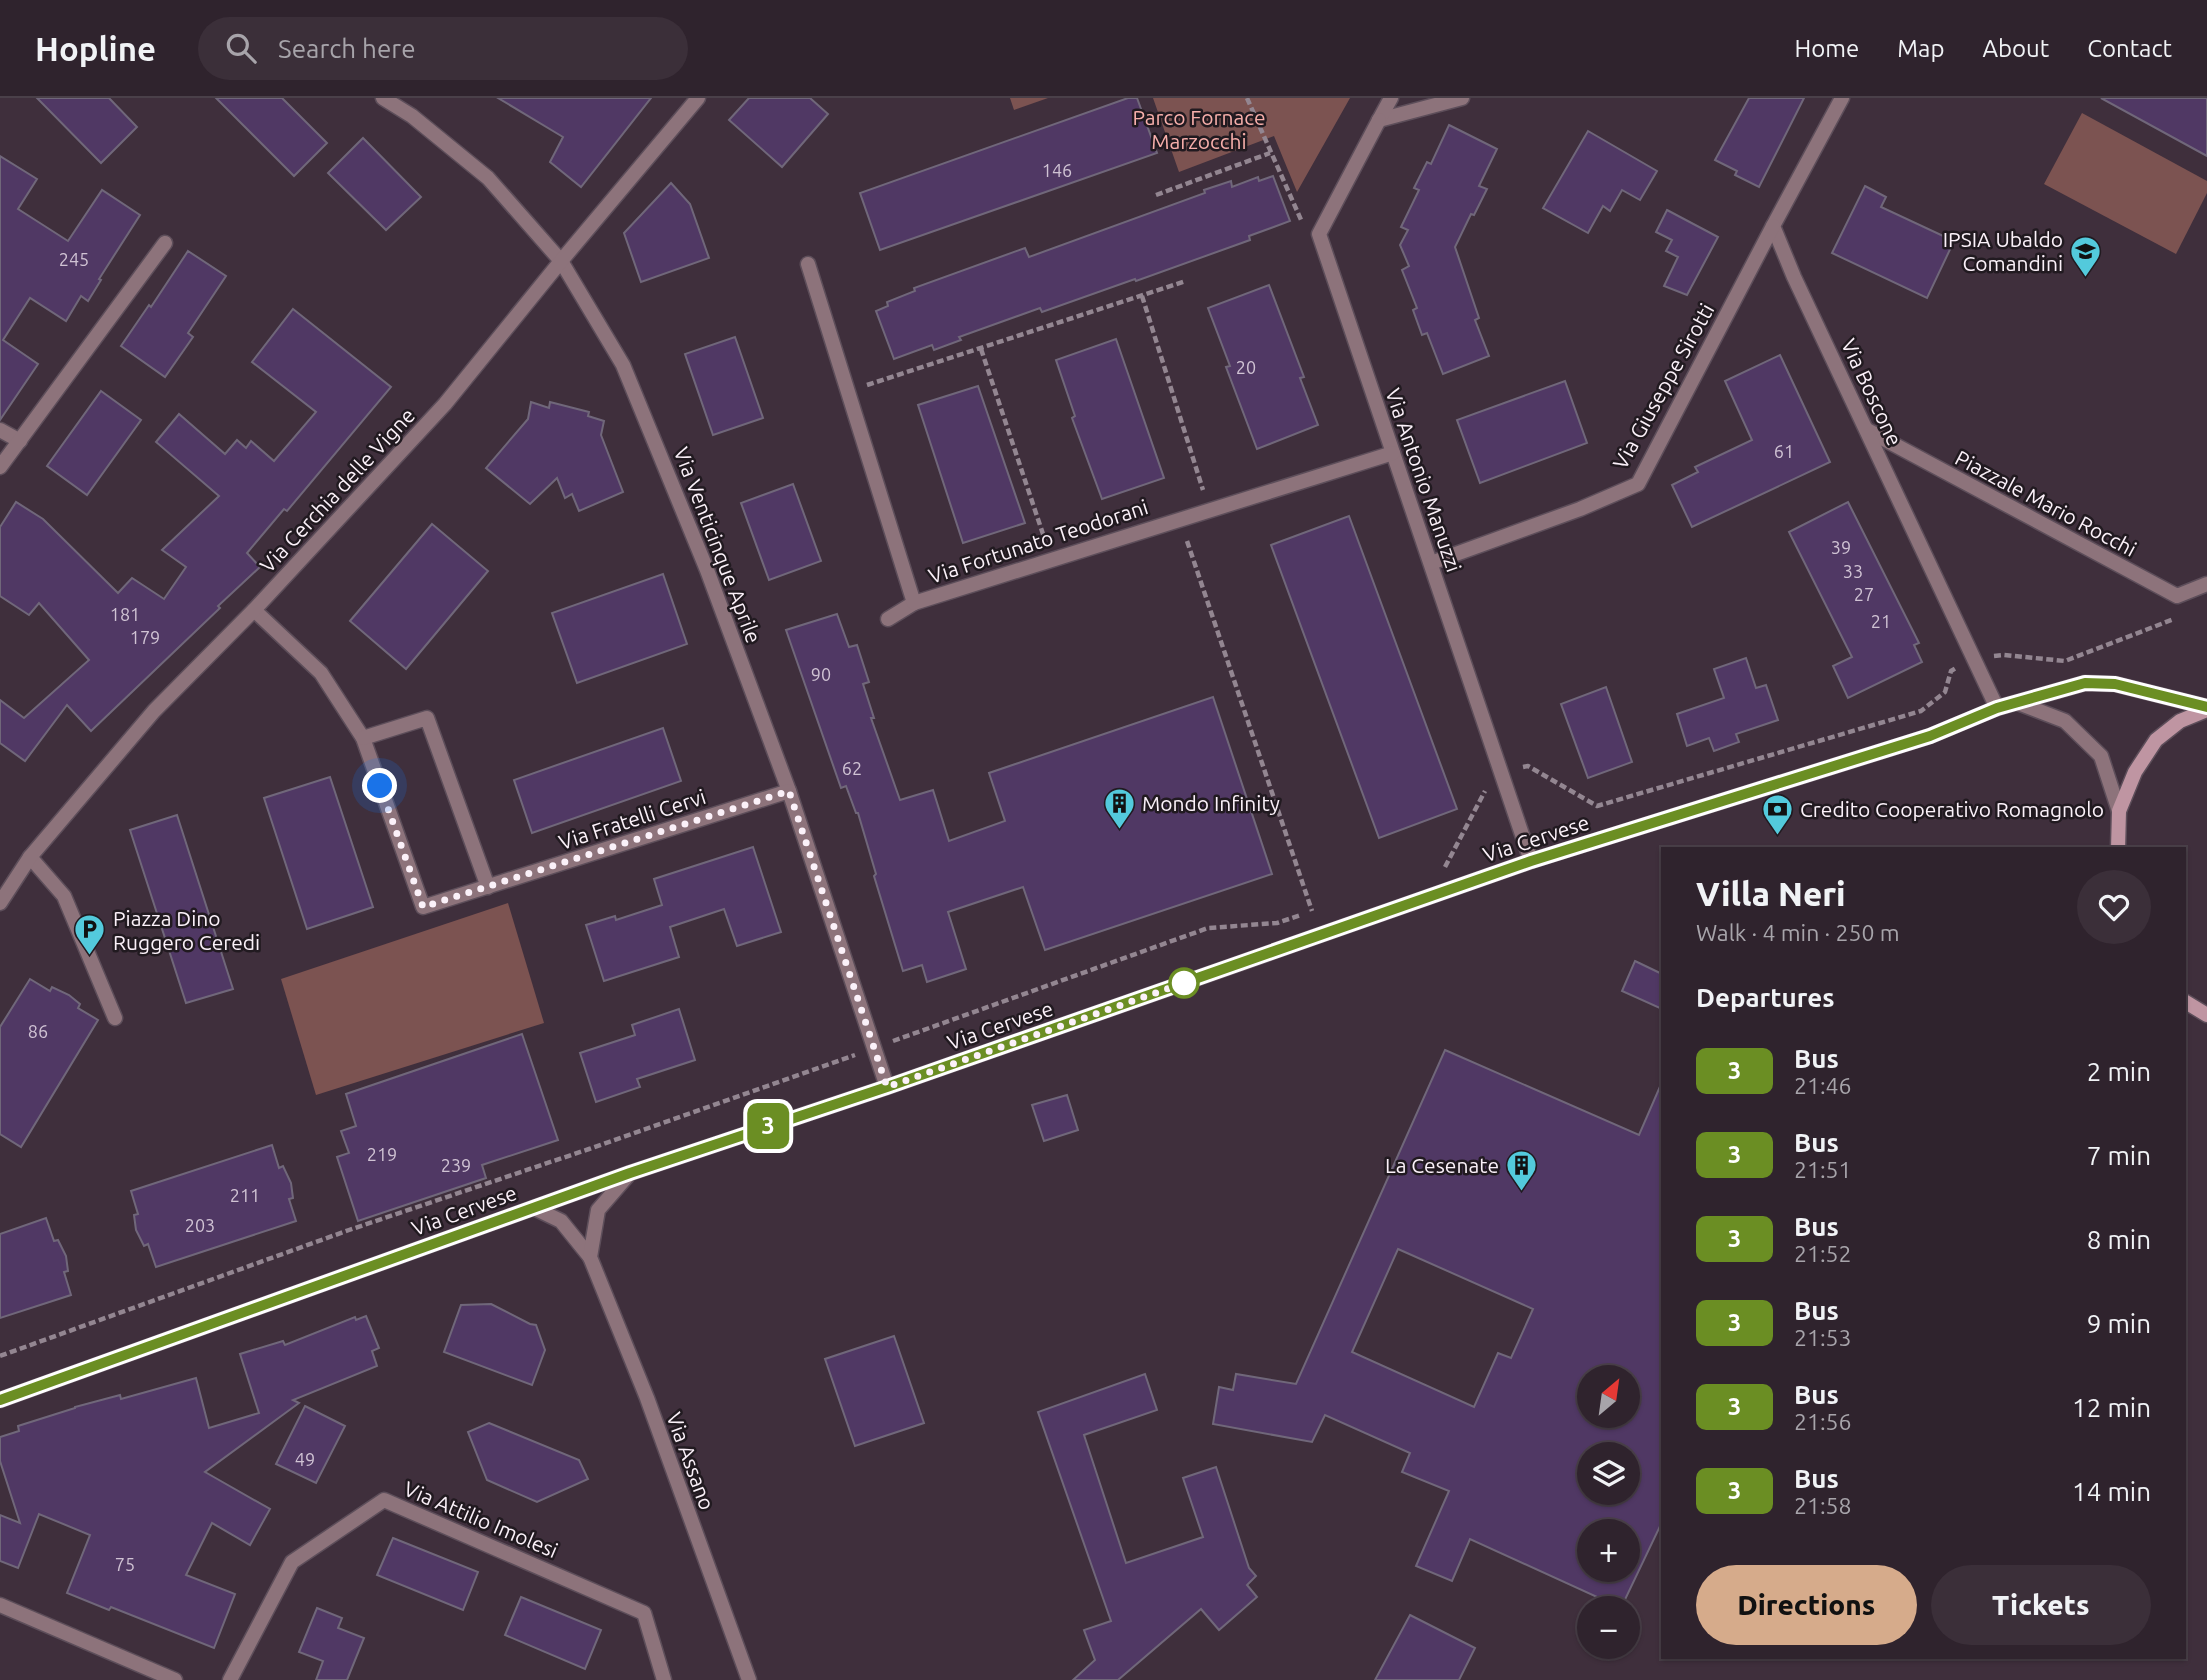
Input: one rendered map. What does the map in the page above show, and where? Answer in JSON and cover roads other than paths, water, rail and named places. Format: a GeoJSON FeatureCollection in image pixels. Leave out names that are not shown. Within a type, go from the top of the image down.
{"type":"FeatureCollection","features":[{"type":"Feature","properties":{"kind":"main road"},"geometry":{"type":"LineString","coordinates":[[2118,847],[2119,811],[2135,772],[2156,740],[2180,721],[2207,708]]}},
{"type":"Feature","properties":{"kind":"main road"},"geometry":{"type":"LineString","coordinates":[[2186,1002],[2207,1015]]}},
{"type":"Feature","properties":{"kind":"street","name":"Via Venticinque Aprile"},"geometry":{"type":"LineString","coordinates":[[383,98],[412,116],[488,178],[561,261],[623,365],[707,570],[789,791],[887,1087]]}},
{"type":"Feature","properties":{"kind":"street","name":"Via Cerchia delle Vigne"},"geometry":{"type":"LineString","coordinates":[[0,903],[30,857],[154,711],[254,610],[445,404],[698,98]]}},
{"type":"Feature","properties":{"kind":"street"},"geometry":{"type":"LineString","coordinates":[[1379,120],[1391,98]]}},
{"type":"Feature","properties":{"kind":"street"},"geometry":{"type":"LineString","coordinates":[[1379,120],[1462,98]]}},
{"type":"Feature","properties":{"kind":"street"},"geometry":{"type":"LineString","coordinates":[[1773,226],[1842,98]]}},
{"type":"Feature","properties":{"kind":"street","name":"Via Antonio Manuzzi"},"geometry":{"type":"LineString","coordinates":[[1379,120],[1319,234],[1531,861]]}},
{"type":"Feature","properties":{"kind":"street","name":"Via Boscone"},"geometry":{"type":"LineString","coordinates":[[1773,226],[1997,708]]}},
{"type":"Feature","properties":{"kind":"street","name":"Via Giuseppe Sirotti"},"geometry":{"type":"LineString","coordinates":[[1430,564],[1580,509],[1639,484],[1773,226]]}},
{"type":"Feature","properties":{"kind":"street"},"geometry":{"type":"LineString","coordinates":[[0,467],[166,243]]}},
{"type":"Feature","properties":{"kind":"street","name":"Via Fortunato Teodorani"},"geometry":{"type":"LineString","coordinates":[[807,264],[914,603],[1393,453]]}},
{"type":"Feature","properties":{"kind":"street"},"geometry":{"type":"LineString","coordinates":[[0,430],[20,441]]}},
{"type":"Feature","properties":{"kind":"street","name":"Piazzale Mario Rocchi"},"geometry":{"type":"LineString","coordinates":[[1867,430],[2177,596],[2207,584]]}},
{"type":"Feature","properties":{"kind":"street"},"geometry":{"type":"LineString","coordinates":[[888,619],[914,603]]}},
{"type":"Feature","properties":{"kind":"street","name":"Via Fratelli Cervi"},"geometry":{"type":"LineString","coordinates":[[254,610],[321,673],[363,738],[423,907],[789,791]]}},
{"type":"Feature","properties":{"kind":"street","name":"Via Cervese"},"geometry":{"type":"LineString","coordinates":[[0,1400],[630,1173],[887,1087],[1531,861],[1930,736],[1997,708],[2085,683],[2115,684],[2207,708]]}},
{"type":"Feature","properties":{"kind":"street"},"geometry":{"type":"LineString","coordinates":[[2018,703],[2066,721],[2101,756],[2119,811]]}},
{"type":"Feature","properties":{"kind":"street"},"geometry":{"type":"LineString","coordinates":[[363,738],[427,719],[488,887]]}},
{"type":"Feature","properties":{"kind":"street"},"geometry":{"type":"LineString","coordinates":[[30,857],[64,896],[115,1018]]}},
{"type":"Feature","properties":{"kind":"street"},"geometry":{"type":"LineString","coordinates":[[590,1257],[598,1210],[630,1173]]}},
{"type":"Feature","properties":{"kind":"street","name":"Via Assano"},"geometry":{"type":"LineString","coordinates":[[534,1208],[561,1221],[590,1257],[647,1398],[749,1680]]}},
{"type":"Feature","properties":{"kind":"street","name":"Via Attilio Imolesi"},"geometry":{"type":"LineString","coordinates":[[230,1680],[292,1562],[384,1500],[645,1613],[664,1680]]}},
{"type":"Feature","properties":{"kind":"street"},"geometry":{"type":"LineString","coordinates":[[0,1605],[175,1680]]}},
{"type":"Feature","properties":{"kind":"place","name":"IPSIA Ubaldo Comandini"},"geometry":{"type":"Point","coordinates":[2086,278]}},
{"type":"Feature","properties":{"kind":"place","name":"Mondo Infinity"},"geometry":{"type":"Point","coordinates":[1119,830]}},
{"type":"Feature","properties":{"kind":"place","name":"Credito Cooperativo Romagnolo"},"geometry":{"type":"Point","coordinates":[1777,836]}},
{"type":"Feature","properties":{"kind":"place","name":"Piazza Dino Ruggero Ceredi"},"geometry":{"type":"Point","coordinates":[90,957]}},
{"type":"Feature","properties":{"kind":"place","name":"La Cesenate"},"geometry":{"type":"Point","coordinates":[1522,1192]}},
{"type":"Feature","properties":{"kind":"park label","name":"Parco Fornace Marzocchi"},"geometry":{"type":"Point","coordinates":[1199,129]}}]}
